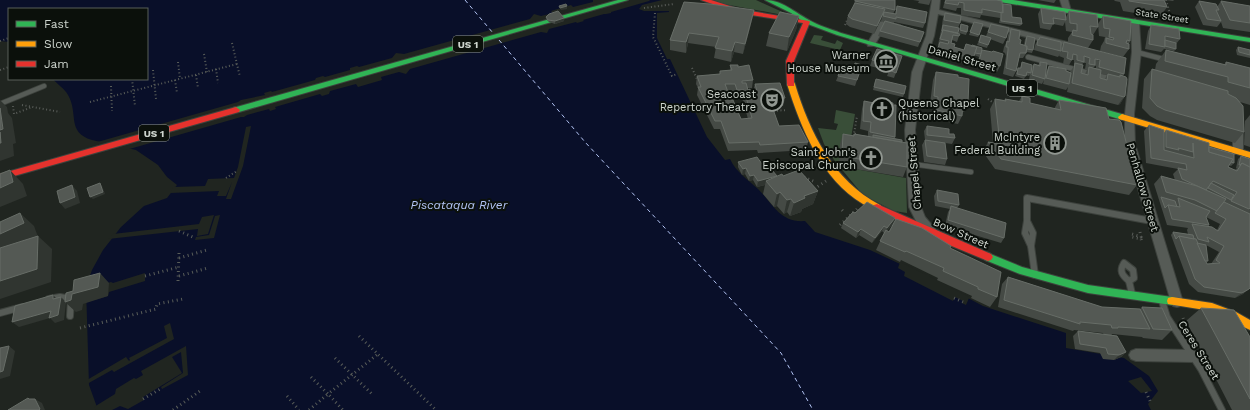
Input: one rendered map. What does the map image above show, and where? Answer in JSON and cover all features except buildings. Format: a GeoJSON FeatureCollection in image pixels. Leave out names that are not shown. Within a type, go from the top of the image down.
{"type":"FeatureCollection","features":[{"type":"Feature","properties":{"kind":"main road","name":"US 1"},"geometry":{"type":"LineString","coordinates":[[0,177],[625,0]]}},
{"type":"Feature","properties":{"kind":"main road"},"geometry":{"type":"LineString","coordinates":[[704,0],[720,7],[791,21],[807,22]]}},
{"type":"Feature","properties":{"kind":"main road","name":"US 1"},"geometry":{"type":"LineString","coordinates":[[768,0],[793,12],[807,22]]}},
{"type":"Feature","properties":{"kind":"main road","name":"State Street"},"geometry":{"type":"LineString","coordinates":[[1000,0],[1250,40]]}},
{"type":"Feature","properties":{"kind":"main road","name":"Daniel Street"},"geometry":{"type":"LineString","coordinates":[[807,22],[871,44],[1250,155]]}},
{"type":"Feature","properties":{"kind":"main road","name":"Bow Street"},"geometry":{"type":"LineString","coordinates":[[807,22],[792,55],[790,75],[791,85],[805,125],[821,154],[842,182],[859,197],[882,210],[945,240],[1035,275],[1088,289],[1212,307],[1232,315],[1250,325]]}},
{"type":"Feature","properties":{"kind":"street","name":"Chapel Street"},"geometry":{"type":"LineString","coordinates":[[936,0],[922,59],[917,72],[910,130],[916,211],[921,220],[929,229],[945,240]]}},
{"type":"Feature","properties":{"kind":"street"},"geometry":{"type":"LineString","coordinates":[[1064,0],[1067,11]]}},
{"type":"Feature","properties":{"kind":"street"},"geometry":{"type":"LineString","coordinates":[[934,11],[1087,50]]}},
{"type":"Feature","properties":{"kind":"street","name":"Penhallow Street"},"geometry":{"type":"LineString","coordinates":[[1135,22],[1136,52],[1128,129],[1130,144],[1177,302]]}},
{"type":"Feature","properties":{"kind":"street"},"geometry":{"type":"LineString","coordinates":[[871,44],[883,24],[904,29]]}},
{"type":"Feature","properties":{"kind":"street"},"geometry":{"type":"LineString","coordinates":[[1125,60],[1135,63]]}},
{"type":"Feature","properties":{"kind":"street"},"geometry":{"type":"LineString","coordinates":[[1238,115],[1238,151]]}},
{"type":"Feature","properties":{"kind":"street"},"geometry":{"type":"LineString","coordinates":[[1136,355],[1192,356]]}},
{"type":"Feature","properties":{"kind":"lane"},"geometry":{"type":"LineString","coordinates":[[1136,52],[1174,62]]}},
{"type":"Feature","properties":{"kind":"lane"},"geometry":{"type":"LineString","coordinates":[[1028,57],[1115,80]]}},
{"type":"Feature","properties":{"kind":"lane"},"geometry":{"type":"LineString","coordinates":[[0,104],[44,86]]}},
{"type":"Feature","properties":{"kind":"lane"},"geometry":{"type":"LineString","coordinates":[[912,164],[971,172]]}},
{"type":"Feature","properties":{"kind":"lane"},"geometry":{"type":"LineString","coordinates":[[1035,275],[1031,246],[1024,236],[1024,229],[1027,222],[1027,198],[1152,221]]}},
{"type":"Feature","properties":{"kind":"lane"},"geometry":{"type":"LineString","coordinates":[[1027,222],[1033,230],[1034,235],[1031,246]]}},
{"type":"Feature","properties":{"kind":"lane"},"geometry":{"type":"LineString","coordinates":[[1129,281],[1133,296]]}},
{"type":"Feature","properties":{"kind":"lane"},"geometry":{"type":"LineString","coordinates":[[43,301],[60,297],[71,299],[70,316]]}},
{"type":"Feature","properties":{"kind":"lane","name":"Ceres Street"},"geometry":{"type":"LineString","coordinates":[[1162,300],[1166,317],[1201,369],[1222,410]]}},
{"type":"Feature","properties":{"kind":"lane"},"geometry":{"type":"LineString","coordinates":[[0,313],[29,305]]}},
{"type":"Feature","properties":{"kind":"path"},"geometry":{"type":"LineString","coordinates":[[1166,0],[1175,28]]}},
{"type":"Feature","properties":{"kind":"path"},"geometry":{"type":"LineString","coordinates":[[644,8],[674,4]]}},
{"type":"Feature","properties":{"kind":"path"},"geometry":{"type":"LineString","coordinates":[[655,13],[654,37],[672,76],[677,74]]}},
{"type":"Feature","properties":{"kind":"path"},"geometry":{"type":"LineString","coordinates":[[232,43],[240,77]]}},
{"type":"Feature","properties":{"kind":"path"},"geometry":{"type":"LineString","coordinates":[[204,54],[207,72]]}},
{"type":"Feature","properties":{"kind":"path"},"geometry":{"type":"LineString","coordinates":[[178,62],[180,79]]}},
{"type":"Feature","properties":{"kind":"path"},"geometry":{"type":"LineString","coordinates":[[90,102],[237,64]]}},
{"type":"Feature","properties":{"kind":"path"},"geometry":{"type":"LineString","coordinates":[[692,68],[698,79]]}},
{"type":"Feature","properties":{"kind":"path"},"geometry":{"type":"LineString","coordinates":[[216,69],[218,83]]}},
{"type":"Feature","properties":{"kind":"path"},"geometry":{"type":"LineString","coordinates":[[153,70],[156,99]]}},
{"type":"Feature","properties":{"kind":"path"},"geometry":{"type":"LineString","coordinates":[[196,75],[198,88]]}},
{"type":"Feature","properties":{"kind":"path"},"geometry":{"type":"LineString","coordinates":[[132,80],[135,106]]}},
{"type":"Feature","properties":{"kind":"path"},"geometry":{"type":"LineString","coordinates":[[175,80],[177,93]]}},
{"type":"Feature","properties":{"kind":"path"},"geometry":{"type":"LineString","coordinates":[[111,86],[112,111]]}},
{"type":"Feature","properties":{"kind":"path"},"geometry":{"type":"LineString","coordinates":[[988,99],[995,104],[1000,105]]}},
{"type":"Feature","properties":{"kind":"path"},"geometry":{"type":"LineString","coordinates":[[8,107],[21,105],[33,106],[60,112]]}},
{"type":"Feature","properties":{"kind":"path"},"geometry":{"type":"LineString","coordinates":[[13,106],[14,114],[33,106]]}},
{"type":"Feature","properties":{"kind":"path"},"geometry":{"type":"LineString","coordinates":[[771,106],[772,111],[787,110]]}},
{"type":"Feature","properties":{"kind":"path"},"geometry":{"type":"LineString","coordinates":[[857,116],[854,134],[861,135]]}},
{"type":"Feature","properties":{"kind":"path"},"geometry":{"type":"LineString","coordinates":[[226,178],[237,171]]}},
{"type":"Feature","properties":{"kind":"path"},"geometry":{"type":"LineString","coordinates":[[799,178],[804,177],[816,182]]}},
{"type":"Feature","properties":{"kind":"path"},"geometry":{"type":"LineString","coordinates":[[811,190],[820,186],[828,179]]}},
{"type":"Feature","properties":{"kind":"path"},"geometry":{"type":"LineString","coordinates":[[840,225],[854,213],[854,218]]}},
{"type":"Feature","properties":{"kind":"path"},"geometry":{"type":"LineString","coordinates":[[179,231],[196,238]]}},
{"type":"Feature","properties":{"kind":"path"},"geometry":{"type":"LineString","coordinates":[[1140,232],[1141,237],[1132,234],[1132,237],[1141,239],[1142,242]]}},
{"type":"Feature","properties":{"kind":"path"},"geometry":{"type":"LineString","coordinates":[[179,258],[207,250]]}},
{"type":"Feature","properties":{"kind":"path"},"geometry":{"type":"LineString","coordinates":[[178,281],[179,253]]}},
{"type":"Feature","properties":{"kind":"path"},"geometry":{"type":"LineString","coordinates":[[145,276],[179,267]]}},
{"type":"Feature","properties":{"kind":"path"},"geometry":{"type":"LineString","coordinates":[[178,276],[208,268]]}},
{"type":"Feature","properties":{"kind":"path"},"geometry":{"type":"LineString","coordinates":[[954,298],[963,302]]}},
{"type":"Feature","properties":{"kind":"path"},"geometry":{"type":"LineString","coordinates":[[80,328],[156,309],[157,304],[183,299]]}},
{"type":"Feature","properties":{"kind":"path"},"geometry":{"type":"LineString","coordinates":[[1183,318],[1185,323]]}},
{"type":"Feature","properties":{"kind":"path"},"geometry":{"type":"LineString","coordinates":[[359,336],[436,410]]}},
{"type":"Feature","properties":{"kind":"path"},"geometry":{"type":"LineString","coordinates":[[309,410],[378,354]]}},
{"type":"Feature","properties":{"kind":"path"},"geometry":{"type":"LineString","coordinates":[[335,358],[372,394]]}},
{"type":"Feature","properties":{"kind":"path"},"geometry":{"type":"LineString","coordinates":[[311,377],[343,410]]}},
{"type":"Feature","properties":{"kind":"path"},"geometry":{"type":"LineString","coordinates":[[143,399],[162,388]]}},
{"type":"Feature","properties":{"kind":"path"},"geometry":{"type":"LineString","coordinates":[[173,410],[200,391]]}},
{"type":"Feature","properties":{"kind":"path"},"geometry":{"type":"LineString","coordinates":[[1146,392],[1150,401]]}},
{"type":"Feature","properties":{"kind":"path"},"geometry":{"type":"LineString","coordinates":[[287,396],[299,410]]}},
{"type":"Feature","properties":{"kind":"green space"},"geometry":{"type":"Polygon","coordinates":[[[713,0],[756,0],[789,15],[724,4],[713,0]]]}},
{"type":"Feature","properties":{"kind":"green space"},"geometry":{"type":"Polygon","coordinates":[[[814,35],[823,36],[821,40],[835,44],[837,40],[843,43],[840,50],[810,43],[814,35]]]}},
{"type":"Feature","properties":{"kind":"green space"},"geometry":{"type":"Polygon","coordinates":[[[836,110],[855,114],[850,144],[849,168],[906,178],[907,213],[894,211],[863,195],[834,160],[824,144],[818,128],[836,130],[838,124],[834,123],[836,110]]]}},
{"type":"Feature","properties":{"kind":"water","name":"Piscataqua River"},"geometry":{"type":"Polygon","coordinates":[[[0,0],[669,0],[669,12],[657,13],[657,38],[667,59],[670,59],[707,137],[725,160],[730,159],[739,172],[758,189],[783,216],[796,221],[805,221],[815,232],[870,250],[926,276],[983,306],[1066,333],[1066,348],[1124,358],[1149,376],[1158,391],[1148,404],[1151,410],[98,410],[89,385],[86,287],[92,270],[103,250],[121,227],[144,206],[167,198],[177,185],[167,177],[158,165],[136,150],[84,137],[79,132],[74,122],[73,109],[68,95],[54,80],[148,80],[148,8],[8,8],[8,42],[0,41],[0,0]]]}},
{"type":"Feature","properties":{"kind":"pier"},"geometry":{"type":"Polygon","coordinates":[[[593,0],[650,0],[611,13],[583,20],[584,21],[549,29],[547,33],[541,32],[410,69],[406,74],[399,72],[381,77],[382,80],[358,87],[356,84],[330,91],[329,94],[322,96],[320,94],[275,107],[276,109],[270,111],[269,109],[126,150],[94,143],[241,100],[265,95],[264,93],[350,70],[350,68],[357,66],[359,67],[392,58],[396,53],[404,54],[530,19],[534,14],[541,16],[553,13],[551,11],[571,5],[573,7],[593,2],[593,0]]]}},
{"type":"Feature","properties":{"kind":"pier"},"geometry":{"type":"Polygon","coordinates":[[[662,0],[671,0],[671,11],[644,11],[639,9],[642,5],[662,0]]]}},
{"type":"Feature","properties":{"kind":"pier"},"geometry":{"type":"Polygon","coordinates":[[[251,126],[243,166],[231,199],[226,199],[232,182],[226,196],[217,196],[219,191],[170,193],[173,187],[205,186],[208,179],[234,178],[238,167],[246,127],[251,126]]]}},
{"type":"Feature","properties":{"kind":"pier"},"geometry":{"type":"Polygon","coordinates":[[[214,215],[208,234],[197,236],[198,229],[108,239],[113,234],[199,224],[202,217],[214,215]]]}},
{"type":"Feature","properties":{"kind":"pier"},"geometry":{"type":"Polygon","coordinates":[[[220,215],[214,238],[195,240],[196,237],[209,235],[215,216],[220,215]]]}},
{"type":"Feature","properties":{"kind":"pier"},"geometry":{"type":"Polygon","coordinates":[[[900,262],[971,298],[969,298],[966,305],[962,303],[963,301],[955,297],[953,301],[904,276],[905,272],[898,268],[900,262]]]}},
{"type":"Feature","properties":{"kind":"pier"},"geometry":{"type":"Polygon","coordinates":[[[145,273],[145,281],[109,292],[108,296],[84,303],[84,290],[145,273]]]}},
{"type":"Feature","properties":{"kind":"pier"},"geometry":{"type":"Polygon","coordinates":[[[170,323],[174,339],[114,372],[112,370],[87,384],[87,380],[126,357],[129,361],[129,358],[167,338],[164,326],[170,323]]]}},
{"type":"Feature","properties":{"kind":"pier"},"geometry":{"type":"Polygon","coordinates":[[[186,346],[188,375],[162,389],[161,387],[183,373],[181,352],[172,357],[182,373],[143,397],[144,400],[128,409],[120,406],[112,410],[96,410],[94,407],[115,394],[116,389],[134,378],[136,379],[143,375],[141,371],[186,346]]]}},
{"type":"Feature","properties":{"kind":"pier"},"geometry":{"type":"Polygon","coordinates":[[[1141,377],[1152,391],[1141,393],[1128,381],[1141,377]]]}},
{"type":"Feature","properties":{"kind":"ferry route"},"geometry":{"type":"LineString","coordinates":[[465,0],[493,33]]}},
{"type":"Feature","properties":{"kind":"ferry route"},"geometry":{"type":"LineString","coordinates":[[499,40],[585,142],[781,353],[813,410]]}},
{"type":"Feature","properties":{"kind":"traffic: fast"},"geometry":{"type":"LineString","coordinates":[[236,110],[625,0]]}},
{"type":"Feature","properties":{"kind":"traffic: fast"},"geometry":{"type":"LineString","coordinates":[[768,0],[793,12],[807,22],[839,34],[1122,117]]}},
{"type":"Feature","properties":{"kind":"traffic: fast"},"geometry":{"type":"LineString","coordinates":[[1000,0],[1250,40]]}},
{"type":"Feature","properties":{"kind":"traffic: fast"},"geometry":{"type":"LineString","coordinates":[[988,257],[1020,270],[1088,289],[1172,301]]}},
{"type":"Feature","properties":{"kind":"traffic: slow"},"geometry":{"type":"LineString","coordinates":[[791,84],[808,131],[834,173],[858,196],[877,207]]}},
{"type":"Feature","properties":{"kind":"traffic: slow"},"geometry":{"type":"LineString","coordinates":[[1122,117],[1250,155]]}},
{"type":"Feature","properties":{"kind":"traffic: slow"},"geometry":{"type":"LineString","coordinates":[[1172,301],[1212,307],[1232,315],[1250,325]]}},
{"type":"Feature","properties":{"kind":"traffic: jam"},"geometry":{"type":"LineString","coordinates":[[704,0],[738,11],[807,22],[790,61],[791,84]]}},
{"type":"Feature","properties":{"kind":"traffic: jam"},"geometry":{"type":"LineString","coordinates":[[0,177],[236,110]]}},
{"type":"Feature","properties":{"kind":"traffic: jam"},"geometry":{"type":"LineString","coordinates":[[877,207],[945,239],[988,257]]}},
{"type":"Feature","properties":{"kind":"place","name":"Warner House Museum"},"geometry":{"type":"Point","coordinates":[886,61]}},
{"type":"Feature","properties":{"kind":"place","name":"Seacoast Repertory Theatre"},"geometry":{"type":"Point","coordinates":[772,100]}},
{"type":"Feature","properties":{"kind":"place","name":"Queens Chapel (historical)"},"geometry":{"type":"Point","coordinates":[882,109]}},
{"type":"Feature","properties":{"kind":"place","name":"McIntyre Federal Building"},"geometry":{"type":"Point","coordinates":[1055,143]}},
{"type":"Feature","properties":{"kind":"place","name":"Saint John's Episcopal Church"},"geometry":{"type":"Point","coordinates":[871,158]}}]}
